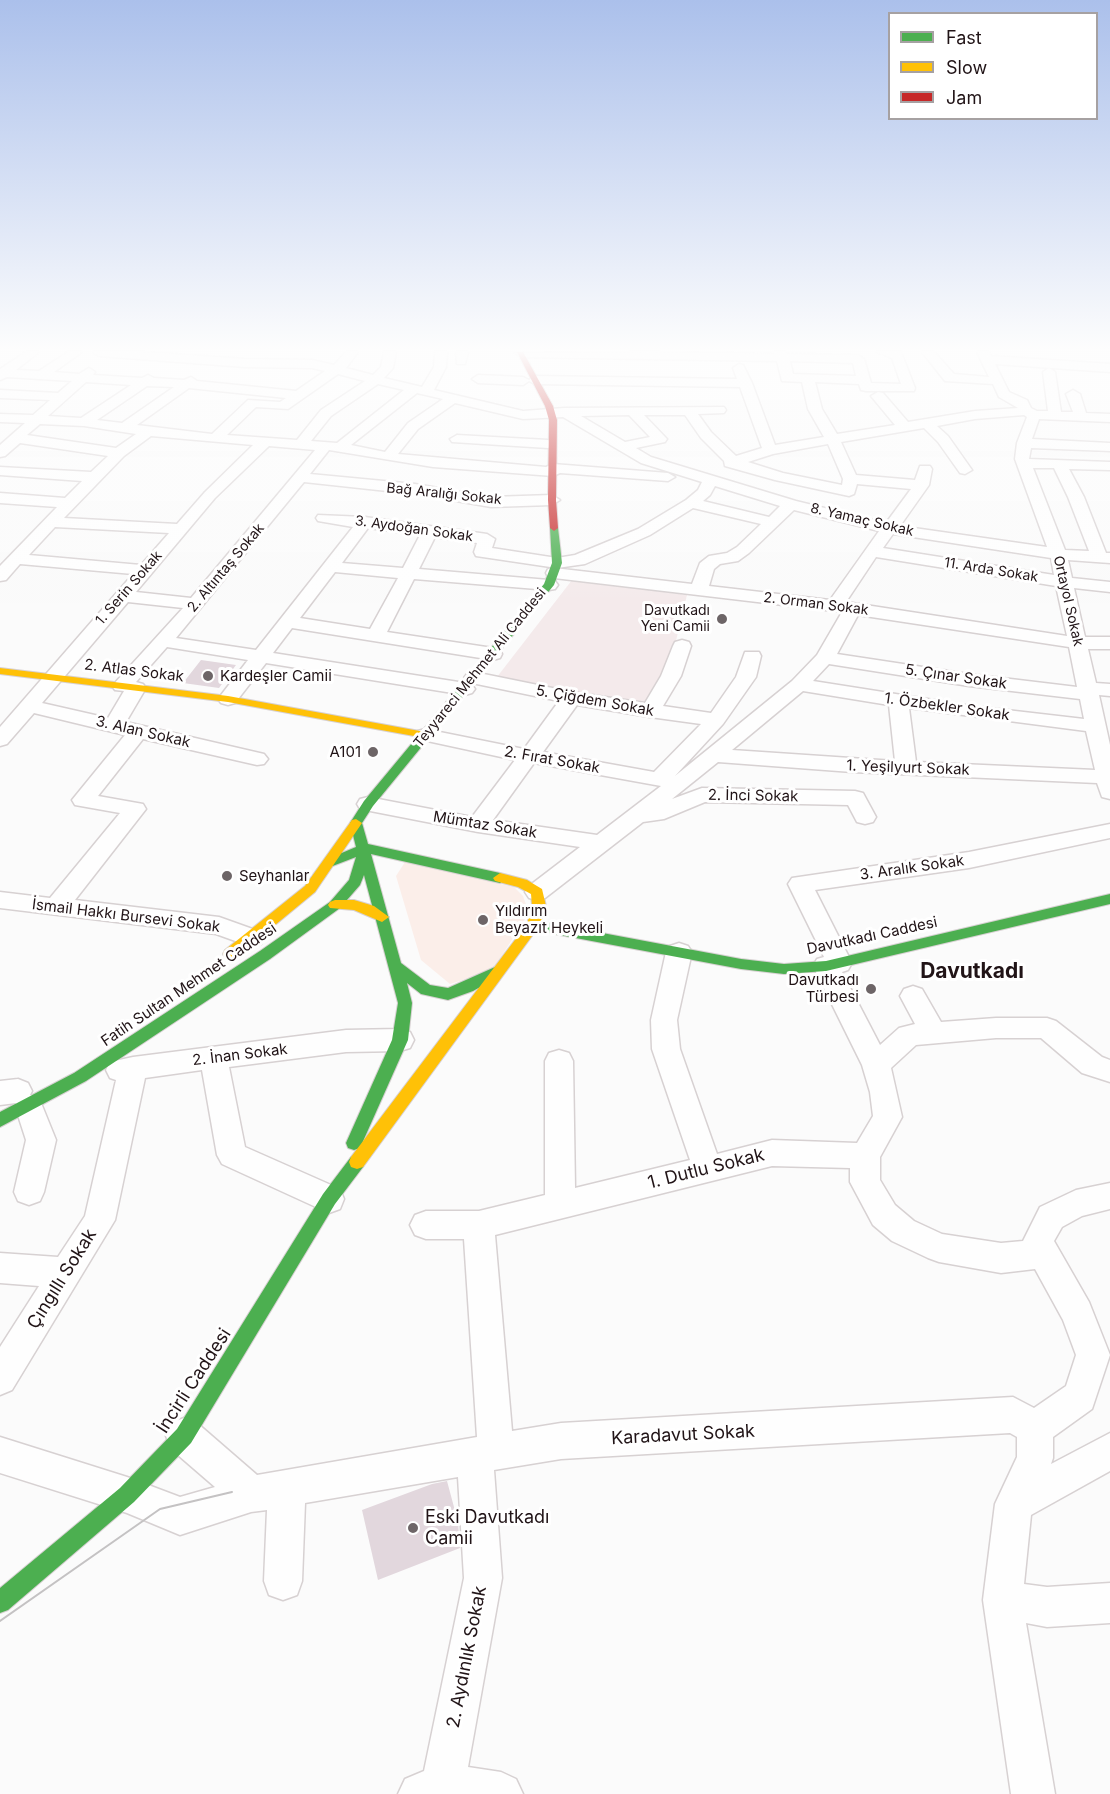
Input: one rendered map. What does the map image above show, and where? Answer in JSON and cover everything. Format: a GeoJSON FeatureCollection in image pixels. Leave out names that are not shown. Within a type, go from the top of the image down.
{"type":"FeatureCollection","features":[{"type":"Feature","properties":{"kind":"main road"},"geometry":{"type":"LineString","coordinates":[[549,436],[548,444],[553,467]]}},
{"type":"Feature","properties":{"kind":"main road"},"geometry":{"type":"LineString","coordinates":[[552,436],[553,574]]}},
{"type":"Feature","properties":{"kind":"main road","name":"Teyyareci Mehmet Ali Caddesi"},"geometry":{"type":"LineString","coordinates":[[362,814],[470,683],[553,574]]}},
{"type":"Feature","properties":{"kind":"main road","name":"2. Atlas Sokak"},"geometry":{"type":"LineString","coordinates":[[0,672],[228,699],[425,735]]}},
{"type":"Feature","properties":{"kind":"main road"},"geometry":{"type":"LineString","coordinates":[[329,1199],[400,1040],[405,1004],[365,848],[362,814]]}},
{"type":"Feature","properties":{"kind":"main road","name":"Fatih Sultan Mehmet Caddesi"},"geometry":{"type":"LineString","coordinates":[[218,963],[252,938],[310,889],[362,814]]}},
{"type":"Feature","properties":{"kind":"main road"},"geometry":{"type":"LineString","coordinates":[[329,1199],[502,968],[532,925],[539,906],[537,892],[522,883],[365,848],[330,863]]}},
{"type":"Feature","properties":{"kind":"main road","name":"Fatih Sultan Mehmet Caddesi"},"geometry":{"type":"LineString","coordinates":[[0,1120],[15,1095],[80,1077],[265,955],[335,905],[355,882],[365,848]]}},
{"type":"Feature","properties":{"kind":"main road","name":"Davutkadı Caddesi"},"geometry":{"type":"LineString","coordinates":[[532,925],[741,964],[784,969],[832,964],[1110,899]]}},
{"type":"Feature","properties":{"kind":"main road"},"geometry":{"type":"LineString","coordinates":[[335,905],[361,907],[382,917]]}},
{"type":"Feature","properties":{"kind":"main road"},"geometry":{"type":"LineString","coordinates":[[394,964],[426,990],[448,994],[468,987],[502,968]]}},
{"type":"Feature","properties":{"kind":"main road","name":"İncirli Caddesi"},"geometry":{"type":"LineString","coordinates":[[0,1602],[127,1495],[184,1436],[329,1199]]}},
{"type":"Feature","properties":{"kind":"street"},"geometry":{"type":"LineString","coordinates":[[0,453],[18,436]]}},
{"type":"Feature","properties":{"kind":"street"},"geometry":{"type":"LineString","coordinates":[[0,576],[12,555],[53,519],[119,453],[142,436]]}},
{"type":"Feature","properties":{"kind":"street"},"geometry":{"type":"LineString","coordinates":[[190,436],[333,447],[388,457],[705,479],[733,462],[770,450],[862,436]]}},
{"type":"Feature","properties":{"kind":"street","name":"1. Serin Sokak"},"geometry":{"type":"LineString","coordinates":[[0,741],[51,678],[180,529],[267,436]]}},
{"type":"Feature","properties":{"kind":"street"},"geometry":{"type":"LineString","coordinates":[[301,444],[308,436]]}},
{"type":"Feature","properties":{"kind":"street","name":"2. Altıntaş Sokak"},"geometry":{"type":"LineString","coordinates":[[114,724],[129,687],[162,641],[196,604],[301,477],[333,447],[349,436]]}},
{"type":"Feature","properties":{"kind":"street"},"geometry":{"type":"LineString","coordinates":[[388,457],[405,436]]}},
{"type":"Feature","properties":{"kind":"street","name":"8. Yamaç Sokak"},"geometry":{"type":"LineString","coordinates":[[598,436],[646,460],[705,479],[889,529],[1058,554],[1104,557]]}},
{"type":"Feature","properties":{"kind":"street"},"geometry":{"type":"LineString","coordinates":[[622,447],[660,439],[657,436]]}},
{"type":"Feature","properties":{"kind":"street"},"geometry":{"type":"LineString","coordinates":[[707,436],[733,462],[780,477],[849,485],[921,485]]}},
{"type":"Feature","properties":{"kind":"street"},"geometry":{"type":"LineString","coordinates":[[765,436],[770,450]]}},
{"type":"Feature","properties":{"kind":"street"},"geometry":{"type":"LineString","coordinates":[[829,436],[849,485]]}},
{"type":"Feature","properties":{"kind":"street"},"geometry":{"type":"LineString","coordinates":[[939,436],[965,470]]}},
{"type":"Feature","properties":{"kind":"street","name":"Ortayol Sokak"},"geometry":{"type":"LineString","coordinates":[[1025,436],[1024,463],[1058,554],[1088,691],[1101,731],[1108,784]]}},
{"type":"Feature","properties":{"kind":"street"},"geometry":{"type":"LineString","coordinates":[[16,438],[119,453]]}},
{"type":"Feature","properties":{"kind":"street"},"geometry":{"type":"LineString","coordinates":[[457,439],[548,444]]}},
{"type":"Feature","properties":{"kind":"street"},"geometry":{"type":"LineString","coordinates":[[1024,442],[1110,447]]}},
{"type":"Feature","properties":{"kind":"street"},"geometry":{"type":"LineString","coordinates":[[1024,463],[1110,466]]}},
{"type":"Feature","properties":{"kind":"street"},"geometry":{"type":"LineString","coordinates":[[1059,463],[1104,557]]}},
{"type":"Feature","properties":{"kind":"street"},"geometry":{"type":"LineString","coordinates":[[669,781],[711,755],[799,685],[825,658],[844,607],[872,551],[921,485],[926,469]]}},
{"type":"Feature","properties":{"kind":"street"},"geometry":{"type":"LineString","coordinates":[[0,471],[94,477]]}},
{"type":"Feature","properties":{"kind":"street","name":"Bağ Aralığı Sokak"},"geometry":{"type":"LineString","coordinates":[[301,477],[415,489],[491,502],[552,500]]}},
{"type":"Feature","properties":{"kind":"street"},"geometry":{"type":"LineString","coordinates":[[330,567],[410,573],[553,574],[579,560],[644,532],[691,503],[705,492],[705,479]]}},
{"type":"Feature","properties":{"kind":"street"},"geometry":{"type":"LineString","coordinates":[[2,506],[69,503]]}},
{"type":"Feature","properties":{"kind":"street"},"geometry":{"type":"LineString","coordinates":[[691,503],[772,522]]}},
{"type":"Feature","properties":{"kind":"street"},"geometry":{"type":"LineString","coordinates":[[699,589],[706,567],[715,560],[732,557],[791,504]]}},
{"type":"Feature","properties":{"kind":"street"},"geometry":{"type":"LineString","coordinates":[[2,506],[53,519],[180,529]]}},
{"type":"Feature","properties":{"kind":"street","name":"3. Aydoğan Sokak"},"geometry":{"type":"LineString","coordinates":[[324,518],[487,539],[482,552],[553,574]]}},
{"type":"Feature","properties":{"kind":"street"},"geometry":{"type":"LineString","coordinates":[[228,699],[365,522]]}},
{"type":"Feature","properties":{"kind":"street"},"geometry":{"type":"LineString","coordinates":[[376,636],[430,532]]}},
{"type":"Feature","properties":{"kind":"street","name":"11. Arda Sokak"},"geometry":{"type":"LineString","coordinates":[[872,551],[1064,582],[1110,587]]}},
{"type":"Feature","properties":{"kind":"street"},"geometry":{"type":"LineString","coordinates":[[12,555],[145,570]]}},
{"type":"Feature","properties":{"kind":"street","name":"2. Orman Sokak"},"geometry":{"type":"LineString","coordinates":[[553,574],[844,607],[1077,643],[1110,643]]}},
{"type":"Feature","properties":{"kind":"street"},"geometry":{"type":"LineString","coordinates":[[122,597],[196,604]]}},
{"type":"Feature","properties":{"kind":"street"},"geometry":{"type":"LineString","coordinates":[[288,622],[492,654]]}},
{"type":"Feature","properties":{"kind":"street","name":"5. Çiğdem Sokak"},"geometry":{"type":"LineString","coordinates":[[162,641],[260,658],[470,683],[716,720]]}},
{"type":"Feature","properties":{"kind":"street"},"geometry":{"type":"LineString","coordinates":[[650,711],[671,676],[682,646]]}},
{"type":"Feature","properties":{"kind":"street"},"geometry":{"type":"LineString","coordinates":[[537,892],[602,843],[669,781],[746,677],[752,656]]}},
{"type":"Feature","properties":{"kind":"street","name":"5. Çınar Sokak"},"geometry":{"type":"LineString","coordinates":[[825,658],[969,680],[1088,691],[1110,690]]}},
{"type":"Feature","properties":{"kind":"street","name":"1. Özbekler Sokak"},"geometry":{"type":"LineString","coordinates":[[799,685],[1101,731]]}},
{"type":"Feature","properties":{"kind":"street"},"geometry":{"type":"LineString","coordinates":[[478,825],[572,698]]}},
{"type":"Feature","properties":{"kind":"street"},"geometry":{"type":"LineString","coordinates":[[898,700],[906,768]]}},
{"type":"Feature","properties":{"kind":"street","name":"3. Alan Sokak"},"geometry":{"type":"LineString","coordinates":[[28,706],[114,724],[256,759]]}},
{"type":"Feature","properties":{"kind":"street"},"geometry":{"type":"LineString","coordinates":[[56,907],[135,809],[83,800],[139,731]]}},
{"type":"Feature","properties":{"kind":"street","name":"2. Fırat Sokak"},"geometry":{"type":"LineString","coordinates":[[425,735],[669,781]]}},
{"type":"Feature","properties":{"kind":"street","name":"1. Yeşilyurt Sokak"},"geometry":{"type":"LineString","coordinates":[[711,755],[1108,784]]}},
{"type":"Feature","properties":{"kind":"street","name":"2. İnci Sokak"},"geometry":{"type":"LineString","coordinates":[[633,816],[656,814],[702,795],[855,798],[865,817]]}},
{"type":"Feature","properties":{"kind":"street","name":"Mümtaz Sokak"},"geometry":{"type":"LineString","coordinates":[[362,814],[478,825],[602,843]]}},
{"type":"Feature","properties":{"kind":"street","name":"3. Aralık Sokak"},"geometry":{"type":"LineString","coordinates":[[832,964],[800,884],[969,860],[1110,831]]}},
{"type":"Feature","properties":{"kind":"street","name":"İsmail Hakkı Bursevi Sokak"},"geometry":{"type":"LineString","coordinates":[[0,900],[219,926],[252,938]]}},
{"type":"Feature","properties":{"kind":"street"},"geometry":{"type":"LineString","coordinates":[[679,952],[664,1020],[666,1049],[708,1169]]}},
{"type":"Feature","properties":{"kind":"street"},"geometry":{"type":"LineString","coordinates":[[832,964],[876,1065],[888,1117],[865,1156],[865,1182],[884,1215],[903,1231],[939,1248],[1001,1258],[1043,1254]]}},
{"type":"Feature","properties":{"kind":"street"},"geometry":{"type":"LineString","coordinates":[[914,996],[934,1033]]}},
{"type":"Feature","properties":{"kind":"street"},"geometry":{"type":"LineString","coordinates":[[876,1065],[909,1035],[996,1028],[1047,1029],[1092,1065],[1110,1071]]}},
{"type":"Feature","properties":{"kind":"street","name":"2. İnan Sokak"},"geometry":{"type":"LineString","coordinates":[[80,1077],[133,1068],[346,1041],[400,1040]]}},
{"type":"Feature","properties":{"kind":"street"},"geometry":{"type":"LineString","coordinates":[[214,1059],[232,1155],[329,1199]]}},
{"type":"Feature","properties":{"kind":"street"},"geometry":{"type":"LineString","coordinates":[[560,1062],[560,1205]]}},
{"type":"Feature","properties":{"kind":"street","name":"Çıngıllı Sokak"},"geometry":{"type":"LineString","coordinates":[[0,1378],[99,1220],[133,1068]]}},
{"type":"Feature","properties":{"kind":"street"},"geometry":{"type":"LineString","coordinates":[[15,1095],[41,1140],[29,1192]]}},
{"type":"Feature","properties":{"kind":"street","name":"1. Dutlu Sokak"},"geometry":{"type":"LineString","coordinates":[[426,1225],[479,1225],[772,1153],[865,1156]]}},
{"type":"Feature","properties":{"kind":"street"},"geometry":{"type":"LineString","coordinates":[[1033,1794],[1002,1600],[1014,1504],[1035,1458],[1035,1428],[1080,1397],[1093,1354],[1077,1313],[1043,1254],[1038,1240],[1052,1217],[1076,1204],[1110,1196]]}},
{"type":"Feature","properties":{"kind":"street"},"geometry":{"type":"LineString","coordinates":[[479,1225],[485,1454]]}},
{"type":"Feature","properties":{"kind":"street"},"geometry":{"type":"LineString","coordinates":[[0,1268],[66,1273]]}},
{"type":"Feature","properties":{"kind":"street","name":"Karadavut Sokak"},"geometry":{"type":"LineString","coordinates":[[0,1455],[127,1495],[180,1516],[250,1494],[561,1441],[1013,1415],[1035,1428]]}},
{"type":"Feature","properties":{"kind":"street"},"geometry":{"type":"LineString","coordinates":[[184,1436],[250,1494]]}},
{"type":"Feature","properties":{"kind":"street"},"geometry":{"type":"LineString","coordinates":[[1014,1504],[1110,1451]]}},
{"type":"Feature","properties":{"kind":"street","name":"2. Aydınlık Sokak"},"geometry":{"type":"LineString","coordinates":[[432,1790],[483,1578],[485,1454]]}},
{"type":"Feature","properties":{"kind":"street"},"geometry":{"type":"LineString","coordinates":[[283,1581],[287,1488]]}},
{"type":"Feature","properties":{"kind":"street"},"geometry":{"type":"LineString","coordinates":[[1002,1600],[1047,1607],[1110,1604]]}},
{"type":"Feature","properties":{"kind":"street"},"geometry":{"type":"LineString","coordinates":[[432,1790],[501,1794]]}},
{"type":"Feature","properties":{"kind":"shaded area"},"geometry":{"type":"Polygon","coordinates":[[[572,580],[687,595],[675,645],[646,706],[497,677],[572,580]]]}},
{"type":"Feature","properties":{"kind":"shaded area"},"geometry":{"type":"Polygon","coordinates":[[[405,862],[514,887],[523,896],[529,913],[492,971],[450,984],[421,960],[396,876],[405,862]]]}},
{"type":"Feature","properties":{"kind":"building","name":"Kardeşler Camii"},"geometry":{"type":"Polygon","coordinates":[[[201,660],[236,665],[219,688],[183,683],[201,660]]]}},
{"type":"Feature","properties":{"kind":"building","name":"Eski Davutkadı Camii"},"geometry":{"type":"Polygon","coordinates":[[[447,1481],[458,1522],[460,1548],[378,1580],[362,1510],[432,1484],[447,1481]]]}},
{"type":"Feature","properties":{"kind":"tram line"},"geometry":{"type":"LineString","coordinates":[[0,1621],[160,1509],[232,1492]]}},
{"type":"Feature","properties":{"kind":"traffic: fast"},"geometry":{"type":"LineString","coordinates":[[354,1143],[400,1040],[405,1003],[356,823],[368,804],[549,585],[557,563],[554,528]]}},
{"type":"Feature","properties":{"kind":"traffic: fast"},"geometry":{"type":"LineString","coordinates":[[0,1120],[80,1077],[265,955],[335,905],[355,882],[365,848]]}},
{"type":"Feature","properties":{"kind":"traffic: fast"},"geometry":{"type":"LineString","coordinates":[[330,863],[365,848],[500,878]]}},
{"type":"Feature","properties":{"kind":"traffic: fast"},"geometry":{"type":"LineString","coordinates":[[533,925],[741,964],[784,969],[826,966],[1110,899]]}},
{"type":"Feature","properties":{"kind":"traffic: fast"},"geometry":{"type":"LineString","coordinates":[[394,965],[426,990],[448,994],[468,987],[495,972]]}},
{"type":"Feature","properties":{"kind":"traffic: fast"},"geometry":{"type":"LineString","coordinates":[[0,1602],[127,1495],[184,1436],[329,1199],[357,1162]]}},
{"type":"Feature","properties":{"kind":"traffic: slow"},"geometry":{"type":"LineString","coordinates":[[0,671],[228,699],[425,735]]}},
{"type":"Feature","properties":{"kind":"traffic: slow"},"geometry":{"type":"LineString","coordinates":[[230,954],[310,889],[356,823]]}},
{"type":"Feature","properties":{"kind":"traffic: slow"},"geometry":{"type":"LineString","coordinates":[[357,1162],[533,925],[539,906],[537,892],[522,883],[500,878]]}},
{"type":"Feature","properties":{"kind":"traffic: slow"},"geometry":{"type":"LineString","coordinates":[[335,905],[354,905],[369,909],[382,917]]}},
{"type":"Feature","properties":{"kind":"traffic: jam"},"geometry":{"type":"LineString","coordinates":[[553,436],[554,528]]}},
{"type":"Feature","properties":{"kind":"place","name":"Davutkadı Yeni Camii"},"geometry":{"type":"Point","coordinates":[722,619]}},
{"type":"Feature","properties":{"kind":"place","name":"Kardeşler Camii"},"geometry":{"type":"Point","coordinates":[208,676]}},
{"type":"Feature","properties":{"kind":"place","name":"A101"},"geometry":{"type":"Point","coordinates":[373,752]}},
{"type":"Feature","properties":{"kind":"place","name":"Seyhanlar"},"geometry":{"type":"Point","coordinates":[227,876]}},
{"type":"Feature","properties":{"kind":"place","name":"Yıldırım Beyazıt Heykeli"},"geometry":{"type":"Point","coordinates":[483,920]}},
{"type":"Feature","properties":{"kind":"place","name":"Davutkadı Türbesi"},"geometry":{"type":"Point","coordinates":[871,989]}},
{"type":"Feature","properties":{"kind":"place","name":"Eski Davutkadı Camii"},"geometry":{"type":"Point","coordinates":[413,1528]}},
{"type":"Feature","properties":{"kind":"district","name":"Davutkadı"},"geometry":{"type":"Point","coordinates":[972,972]}}]}
